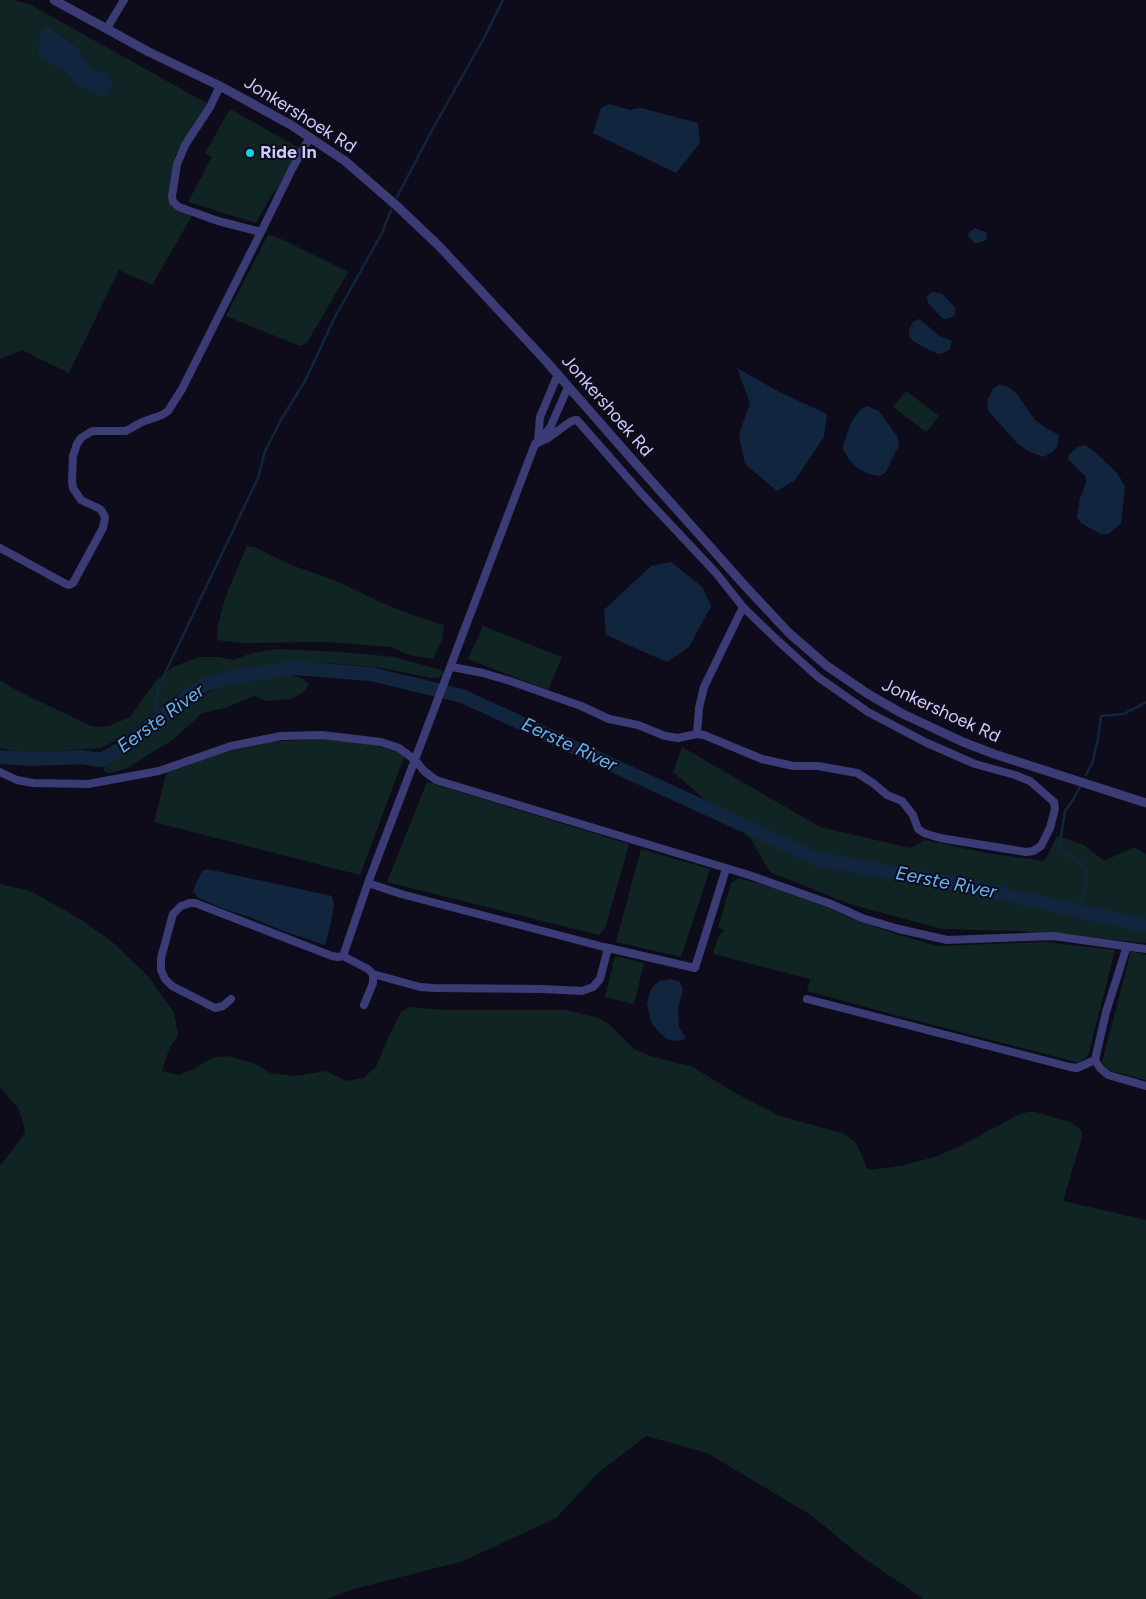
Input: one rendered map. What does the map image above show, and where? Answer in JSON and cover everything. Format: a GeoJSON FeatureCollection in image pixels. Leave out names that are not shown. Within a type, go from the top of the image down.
{"type":"FeatureCollection","features":[{"type":"Feature","properties":{"kind":"street","name":"Jonkershoek Rd"},"geometry":{"type":"LineString","coordinates":[[54,0],[149,52],[220,86],[310,136],[345,161],[397,206],[440,248],[558,374],[746,587],[789,632],[827,666],[902,714],[963,742],[994,754],[1146,803]]}},
{"type":"Feature","properties":{"kind":"street"},"geometry":{"type":"LineString","coordinates":[[107,28],[124,0]]}},
{"type":"Feature","properties":{"kind":"street"},"geometry":{"type":"LineString","coordinates":[[220,86],[210,107],[181,154],[173,190],[173,202],[179,207],[198,214],[261,232]]}},
{"type":"Feature","properties":{"kind":"street"},"geometry":{"type":"LineString","coordinates":[[0,548],[66,584],[73,583],[103,528],[105,518],[100,509],[81,500],[73,488],[73,456],[77,444],[81,438],[92,431],[126,432],[142,422],[162,416],[168,411],[182,390],[310,136]]}},
{"type":"Feature","properties":{"kind":"street"},"geometry":{"type":"LineString","coordinates":[[343,956],[368,883],[537,442],[540,417],[558,374]]}},
{"type":"Feature","properties":{"kind":"street"},"geometry":{"type":"LineString","coordinates":[[537,442],[550,428],[568,387]]}},
{"type":"Feature","properties":{"kind":"street"},"geometry":{"type":"LineString","coordinates":[[452,667],[510,681],[581,706],[609,719],[638,725],[665,736],[678,738],[697,734],[704,735],[762,759],[793,766],[818,766],[857,773],[887,795],[902,801],[913,815],[918,829],[940,838],[1026,852],[1041,846],[1050,828],[1055,809],[1054,802],[1030,781],[975,764],[948,753],[874,716],[818,677],[743,607],[716,573],[641,493],[577,420],[570,422],[548,438],[537,442]]}},
{"type":"Feature","properties":{"kind":"street"},"geometry":{"type":"LineString","coordinates":[[697,734],[699,708],[704,687],[743,607]]}},
{"type":"Feature","properties":{"kind":"street"},"geometry":{"type":"LineString","coordinates":[[0,772],[17,780],[33,783],[88,784],[159,771],[231,746],[263,738],[295,734],[343,736],[387,743],[399,748],[436,780],[782,886],[862,918],[899,929],[936,938],[968,940],[1053,936],[1146,949]]}},
{"type":"Feature","properties":{"kind":"street"},"geometry":{"type":"LineString","coordinates":[[368,883],[400,894],[608,948],[695,968],[726,868]]}},
{"type":"Feature","properties":{"kind":"street"},"geometry":{"type":"LineString","coordinates":[[231,999],[223,1006],[215,1008],[172,986],[163,975],[160,964],[163,948],[174,914],[181,906],[195,903],[332,956],[343,956],[368,969],[373,974],[420,987],[582,991],[593,987],[600,979],[608,948]]}},
{"type":"Feature","properties":{"kind":"street"},"geometry":{"type":"LineString","coordinates":[[1127,946],[1106,1012],[1095,1060],[1108,1075],[1146,1086]]}},
{"type":"Feature","properties":{"kind":"street"},"geometry":{"type":"LineString","coordinates":[[364,1005],[373,983],[373,974]]}},
{"type":"Feature","properties":{"kind":"street"},"geometry":{"type":"LineString","coordinates":[[807,999],[1070,1067],[1077,1068],[1095,1060]]}},
{"type":"Feature","properties":{"kind":"green space"},"geometry":{"type":"Polygon","coordinates":[[[0,0],[13,0],[31,5],[208,104],[174,160],[176,162],[170,199],[193,214],[152,285],[119,270],[69,373],[22,350],[0,359],[0,0]],[[49,27],[68,74],[75,83],[107,72],[93,70],[77,47],[49,27]]]}},
{"type":"Feature","properties":{"kind":"green space"},"geometry":{"type":"Polygon","coordinates":[[[230,109],[299,148],[279,186],[272,194],[256,223],[188,202],[212,157],[205,153],[230,109]]]}},
{"type":"Feature","properties":{"kind":"green space"},"geometry":{"type":"Polygon","coordinates":[[[268,235],[279,238],[348,272],[307,343],[300,346],[226,316],[268,235]]]}},
{"type":"Feature","properties":{"kind":"green space"},"geometry":{"type":"Polygon","coordinates":[[[906,391],[939,416],[926,432],[893,407],[906,391]]]}},
{"type":"Feature","properties":{"kind":"green space"},"geometry":{"type":"Polygon","coordinates":[[[247,546],[254,547],[291,565],[339,582],[382,603],[444,625],[442,639],[433,659],[409,655],[391,647],[327,642],[241,643],[217,640],[218,624],[227,593],[247,546]]]}},
{"type":"Feature","properties":{"kind":"green space"},"geometry":{"type":"Polygon","coordinates":[[[483,626],[562,657],[548,690],[468,659],[483,626]]]}},
{"type":"Feature","properties":{"kind":"green space"},"geometry":{"type":"Polygon","coordinates":[[[278,649],[394,657],[441,670],[444,674],[432,678],[377,667],[325,663],[273,665],[205,682],[180,692],[124,737],[100,748],[19,752],[0,748],[0,681],[93,727],[109,726],[130,717],[155,682],[173,667],[199,657],[219,657],[234,660],[252,653],[278,649]]]}},
{"type":"Feature","properties":{"kind":"green space"},"geometry":{"type":"Polygon","coordinates":[[[291,675],[303,679],[309,684],[304,692],[291,699],[267,701],[254,696],[225,708],[202,713],[174,739],[125,769],[110,773],[103,771],[105,765],[157,725],[215,688],[259,677],[291,675]]]}},
{"type":"Feature","properties":{"kind":"green space"},"geometry":{"type":"Polygon","coordinates":[[[330,738],[369,744],[400,752],[404,757],[360,875],[154,822],[168,772],[223,753],[266,742],[330,738]]]}},
{"type":"Feature","properties":{"kind":"green space"},"geometry":{"type":"Polygon","coordinates":[[[682,747],[820,827],[910,848],[925,840],[986,853],[1045,861],[1057,836],[1084,845],[1104,861],[1134,847],[1146,854],[1146,943],[1019,931],[942,929],[850,904],[770,872],[751,839],[673,772],[682,747]]]}},
{"type":"Feature","properties":{"kind":"green space"},"geometry":{"type":"Polygon","coordinates":[[[427,782],[629,844],[605,928],[599,935],[387,882],[427,782]]]}},
{"type":"Feature","properties":{"kind":"green space"},"geometry":{"type":"Polygon","coordinates":[[[641,849],[710,869],[681,957],[616,942],[641,849]]]}},
{"type":"Feature","properties":{"kind":"green space"},"geometry":{"type":"Polygon","coordinates":[[[738,878],[779,889],[848,917],[938,946],[1045,942],[1115,950],[1088,1056],[1080,1063],[807,991],[810,979],[713,954],[718,938],[724,930],[718,928],[731,883],[738,878]]]}},
{"type":"Feature","properties":{"kind":"green space"},"geometry":{"type":"Polygon","coordinates":[[[0,884],[30,891],[82,920],[112,942],[148,976],[174,1013],[178,1035],[169,1049],[162,1071],[179,1075],[192,1070],[212,1058],[228,1056],[253,1063],[270,1073],[294,1076],[326,1071],[346,1081],[363,1078],[376,1067],[401,1012],[409,1007],[445,1010],[566,1010],[595,1017],[609,1024],[634,1049],[650,1056],[693,1067],[735,1093],[780,1116],[842,1133],[855,1142],[867,1168],[872,1170],[905,1165],[938,1156],[1020,1114],[1032,1111],[1070,1122],[1082,1132],[1082,1138],[1063,1201],[1146,1220],[1146,1599],[924,1599],[862,1557],[811,1515],[707,1453],[646,1436],[598,1473],[556,1518],[463,1561],[354,1589],[326,1599],[0,1599],[0,1165],[25,1132],[18,1108],[0,1087],[0,884]]]}},
{"type":"Feature","properties":{"kind":"green space"},"geometry":{"type":"Polygon","coordinates":[[[1131,951],[1146,955],[1146,1080],[1108,1070],[1102,1062],[1131,951]]]}},
{"type":"Feature","properties":{"kind":"green space"},"geometry":{"type":"Polygon","coordinates":[[[615,956],[644,963],[634,1004],[605,997],[615,956]]]}},
{"type":"Feature","properties":{"kind":"water"},"geometry":{"type":"Polygon","coordinates":[[[49,27],[77,47],[93,70],[107,72],[113,82],[107,95],[98,95],[75,83],[68,74],[39,57],[39,41],[43,29],[49,27]]]}},
{"type":"Feature","properties":{"kind":"water"},"geometry":{"type":"Polygon","coordinates":[[[609,104],[630,110],[641,108],[698,123],[700,143],[676,173],[593,133],[601,108],[609,104]]]}},
{"type":"Feature","properties":{"kind":"water"},"geometry":{"type":"Polygon","coordinates":[[[975,228],[987,233],[986,240],[975,244],[967,234],[975,228]]]}},
{"type":"Feature","properties":{"kind":"water"},"geometry":{"type":"Polygon","coordinates":[[[932,292],[942,294],[955,308],[955,314],[952,317],[942,318],[928,303],[927,296],[932,292]]]}},
{"type":"Feature","properties":{"kind":"water"},"geometry":{"type":"Polygon","coordinates":[[[919,319],[941,337],[952,341],[949,350],[938,354],[912,340],[909,336],[909,330],[913,322],[919,319]]]}},
{"type":"Feature","properties":{"kind":"water"},"geometry":{"type":"Polygon","coordinates":[[[737,368],[781,393],[827,414],[824,437],[795,480],[777,491],[745,464],[739,435],[750,403],[737,368]]]}},
{"type":"Feature","properties":{"kind":"water"},"geometry":{"type":"Polygon","coordinates":[[[999,385],[1007,386],[1017,394],[1035,420],[1059,435],[1057,447],[1051,453],[1043,457],[1028,451],[1017,443],[991,414],[987,408],[988,399],[993,389],[999,385]]]}},
{"type":"Feature","properties":{"kind":"water"},"geometry":{"type":"Polygon","coordinates":[[[867,406],[879,411],[897,436],[899,445],[886,472],[880,476],[869,474],[856,467],[843,450],[852,421],[861,409],[867,406]]]}},
{"type":"Feature","properties":{"kind":"water"},"geometry":{"type":"Polygon","coordinates":[[[1085,445],[1117,473],[1125,486],[1121,523],[1109,534],[1101,534],[1081,523],[1077,517],[1086,477],[1068,459],[1069,454],[1078,447],[1085,445]]]}},
{"type":"Feature","properties":{"kind":"water"},"geometry":{"type":"Polygon","coordinates":[[[671,562],[702,587],[711,606],[689,647],[667,662],[606,635],[604,610],[651,566],[671,562]]]}},
{"type":"Feature","properties":{"kind":"water"},"geometry":{"type":"Polygon","coordinates":[[[207,869],[332,896],[334,905],[325,945],[198,898],[193,891],[202,871],[207,869]]]}},
{"type":"Feature","properties":{"kind":"water"},"geometry":{"type":"Polygon","coordinates":[[[671,979],[680,982],[683,989],[678,1009],[679,1027],[686,1039],[677,1041],[667,1039],[652,1024],[647,1005],[654,985],[660,981],[671,979]]]}},
{"type":"Feature","properties":{"kind":"waterway"},"geometry":{"type":"LineString","coordinates":[[397,197],[503,0]]}},
{"type":"Feature","properties":{"kind":"waterway"},"geometry":{"type":"LineString","coordinates":[[155,720],[158,688],[258,478],[265,451],[282,418],[305,381],[335,317],[382,233],[391,210]]}},
{"type":"Feature","properties":{"kind":"waterway","name":"Eerste River"},"geometry":{"type":"LineString","coordinates":[[0,757],[32,759],[82,757],[101,760],[121,749],[186,697],[206,684],[233,677],[295,668],[371,674],[462,696],[817,859],[967,886],[1146,926]]}},
{"type":"Feature","properties":{"kind":"waterway"},"geometry":{"type":"LineString","coordinates":[[1086,775],[1092,764],[1101,716],[1124,714],[1146,702]]}},
{"type":"Feature","properties":{"kind":"waterway"},"geometry":{"type":"LineString","coordinates":[[1078,911],[1086,883],[1087,869],[1077,860],[1059,849],[1065,811],[1080,787]]}},
{"type":"Feature","properties":{"kind":"place","name":"Ride In"},"geometry":{"type":"Point","coordinates":[250,153]}}]}
